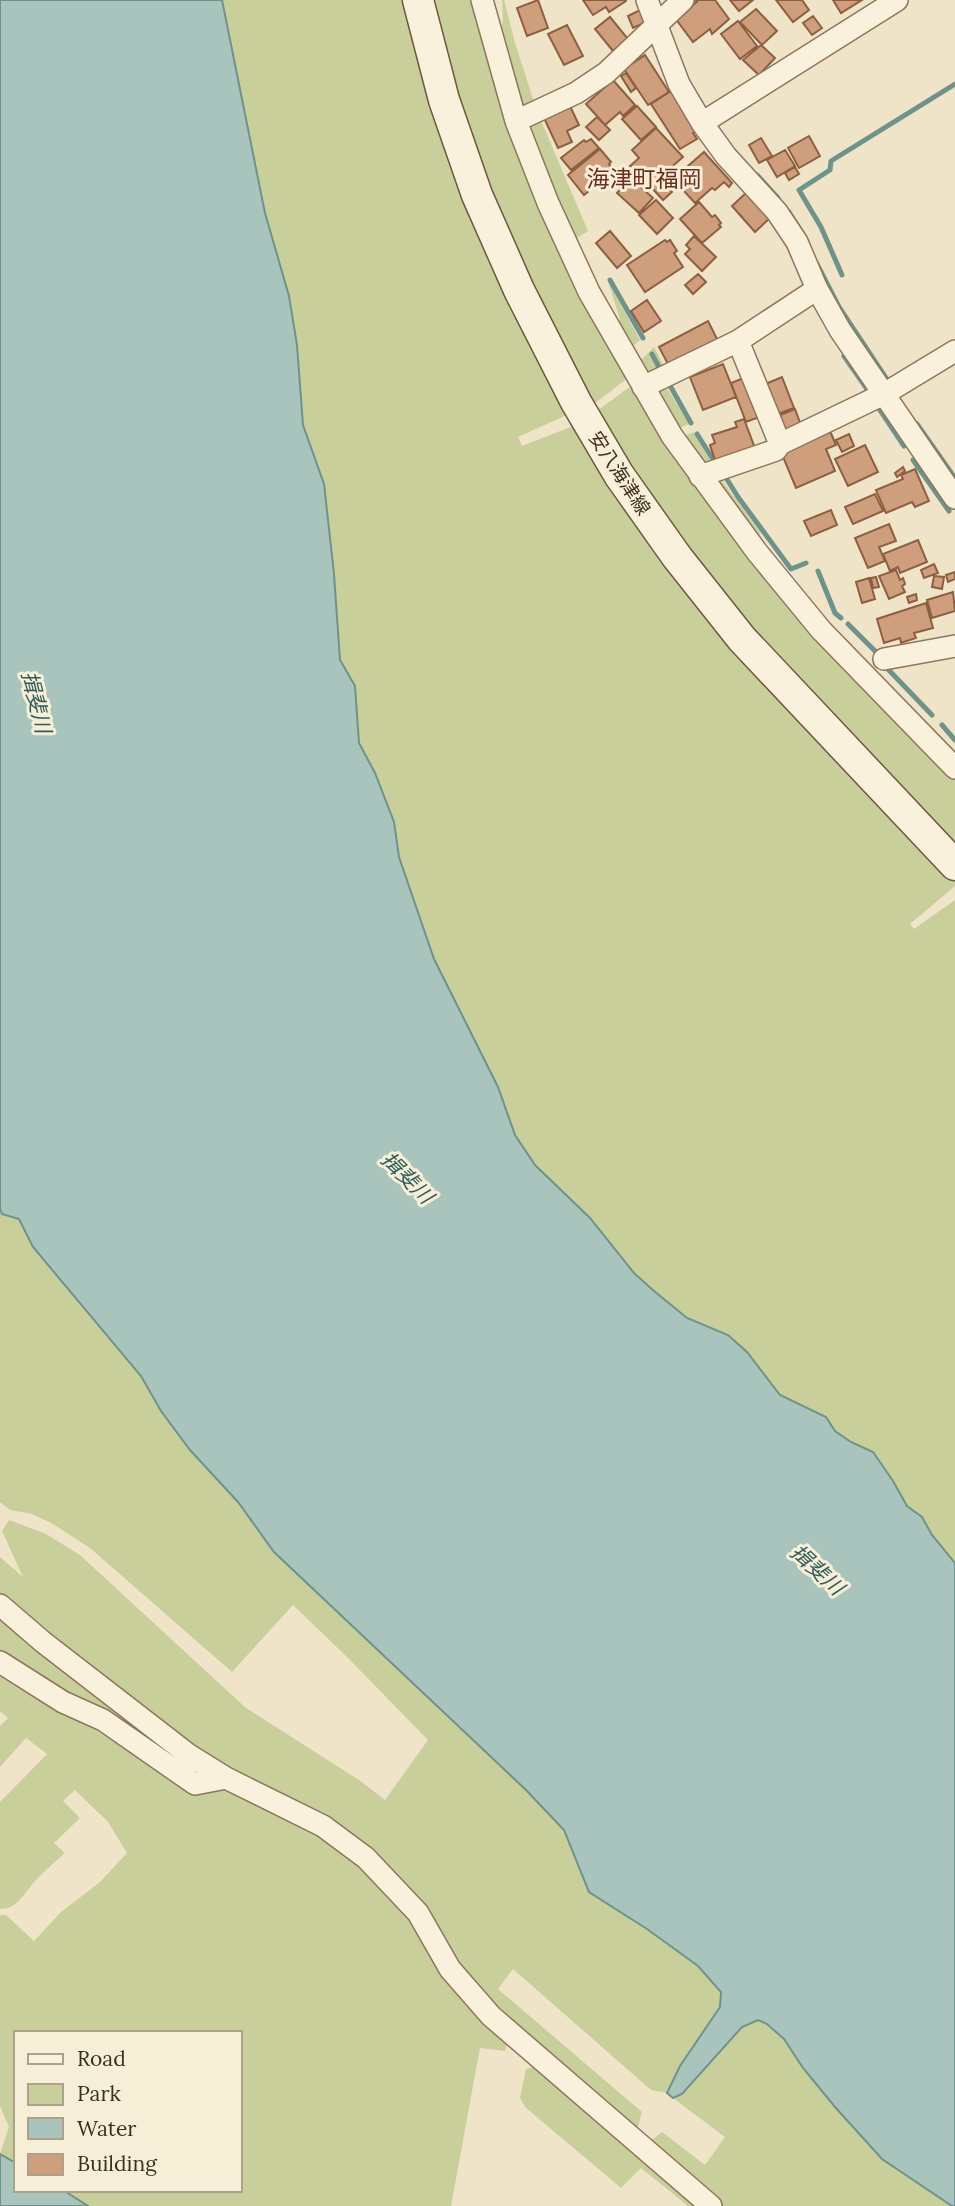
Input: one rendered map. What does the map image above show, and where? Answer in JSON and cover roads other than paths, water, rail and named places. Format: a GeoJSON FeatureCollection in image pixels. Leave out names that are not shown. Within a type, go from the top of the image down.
{"type":"FeatureCollection","features":[{"type":"Feature","properties":{"kind":"main road","name":"安八海津線"},"geometry":{"type":"LineString","coordinates":[[418,0],[444,100],[477,195],[519,290],[576,402],[619,475],[677,557],[742,639],[955,865]]}},
{"type":"Feature","properties":{"kind":"street"},"geometry":{"type":"LineString","coordinates":[[482,0],[516,121],[548,203],[589,292],[672,436],[757,552],[821,630],[955,768]]}},
{"type":"Feature","properties":{"kind":"street"},"geometry":{"type":"LineString","coordinates":[[648,0],[679,84],[702,123],[726,156],[777,212],[797,242],[817,289],[840,330],[955,498]]}},
{"type":"Feature","properties":{"kind":"street"},"geometry":{"type":"LineString","coordinates":[[516,121],[576,93],[606,73],[683,0]]}},
{"type":"Feature","properties":{"kind":"street"},"geometry":{"type":"LineString","coordinates":[[702,123],[897,0]]}},
{"type":"Feature","properties":{"kind":"street"},"geometry":{"type":"LineString","coordinates":[[643,387],[738,341],[817,289]]}},
{"type":"Feature","properties":{"kind":"street"},"geometry":{"type":"LineString","coordinates":[[738,341],[780,444]]}},
{"type":"Feature","properties":{"kind":"street"},"geometry":{"type":"LineString","coordinates":[[700,476],[776,450],[780,444],[884,394],[955,351]]}},
{"type":"Feature","properties":{"kind":"street"},"geometry":{"type":"LineString","coordinates":[[884,659],[955,646]]}},
{"type":"Feature","properties":{"kind":"street"},"geometry":{"type":"LineString","coordinates":[[0,1605],[43,1642],[189,1755],[226,1778],[323,1826],[366,1858],[418,1913],[450,1969],[491,2016],[711,2206]]}},
{"type":"Feature","properties":{"kind":"street"},"geometry":{"type":"LineString","coordinates":[[0,1662],[63,1702],[103,1720],[195,1784],[226,1778]]}},
{"type":"Feature","properties":{"kind":"water","name":"揖斐川"},"geometry":{"type":"Polygon","coordinates":[[[0,0],[222,0],[265,213],[289,296],[297,345],[303,425],[324,484],[340,660],[355,686],[359,743],[375,773],[394,822],[399,857],[434,959],[498,1087],[515,1135],[535,1165],[590,1218],[634,1273],[654,1291],[687,1318],[728,1335],[747,1352],[780,1395],[826,1417],[835,1431],[873,1452],[907,1506],[922,1517],[932,1535],[955,1563],[955,2206],[882,2159],[803,2068],[784,2039],[758,2020],[742,2027],[682,2094],[673,2098],[667,2093],[680,2066],[720,2007],[721,1992],[698,1966],[589,1892],[564,1830],[526,1790],[274,1552],[238,1502],[190,1450],[161,1411],[141,1376],[33,1247],[19,1219],[2,1214],[0,0]]]}},
{"type":"Feature","properties":{"kind":"water"},"geometry":{"type":"Polygon","coordinates":[[[0,2154],[14,2162],[14,2192],[66,2192],[88,2206],[0,2206],[0,2154]]]}},
{"type":"Feature","properties":{"kind":"waterway"},"geometry":{"type":"LineString","coordinates":[[842,275],[821,227],[799,190],[830,170],[831,161],[955,84]]}},
{"type":"Feature","properties":{"kind":"waterway"},"geometry":{"type":"LineString","coordinates":[[757,175],[778,198]]}},
{"type":"Feature","properties":{"kind":"waterway"},"geometry":{"type":"LineString","coordinates":[[789,212],[804,236]]}},
{"type":"Feature","properties":{"kind":"waterway"},"geometry":{"type":"LineString","coordinates":[[817,264],[839,307],[886,378]]}},
{"type":"Feature","properties":{"kind":"waterway"},"geometry":{"type":"LineString","coordinates":[[610,280],[643,338]]}},
{"type":"Feature","properties":{"kind":"waterway"},"geometry":{"type":"LineString","coordinates":[[652,354],[662,373]]}},
{"type":"Feature","properties":{"kind":"waterway"},"geometry":{"type":"LineString","coordinates":[[844,356],[867,389]]}},
{"type":"Feature","properties":{"kind":"waterway"},"geometry":{"type":"LineString","coordinates":[[668,382],[691,423]]}},
{"type":"Feature","properties":{"kind":"waterway"},"geometry":{"type":"LineString","coordinates":[[878,407],[904,446]]}},
{"type":"Feature","properties":{"kind":"waterway"},"geometry":{"type":"LineString","coordinates":[[917,424],[955,478]]}},
{"type":"Feature","properties":{"kind":"waterway"},"geometry":{"type":"LineString","coordinates":[[697,434],[716,464]]}},
{"type":"Feature","properties":{"kind":"waterway"},"geometry":{"type":"LineString","coordinates":[[913,460],[949,511]]}},
{"type":"Feature","properties":{"kind":"waterway"},"geometry":{"type":"LineString","coordinates":[[723,473],[791,569],[806,563]]}},
{"type":"Feature","properties":{"kind":"waterway"},"geometry":{"type":"LineString","coordinates":[[818,571],[835,613],[841,618]]}},
{"type":"Feature","properties":{"kind":"waterway"},"geometry":{"type":"LineString","coordinates":[[848,624],[880,656]]}},
{"type":"Feature","properties":{"kind":"waterway"},"geometry":{"type":"LineString","coordinates":[[883,664],[932,715]]}},
{"type":"Feature","properties":{"kind":"waterway"},"geometry":{"type":"LineString","coordinates":[[942,725],[955,740]]}},
{"type":"Feature","properties":{"kind":"district","name":"海津町福岡"},"geometry":{"type":"Point","coordinates":[644,179]}}]}
